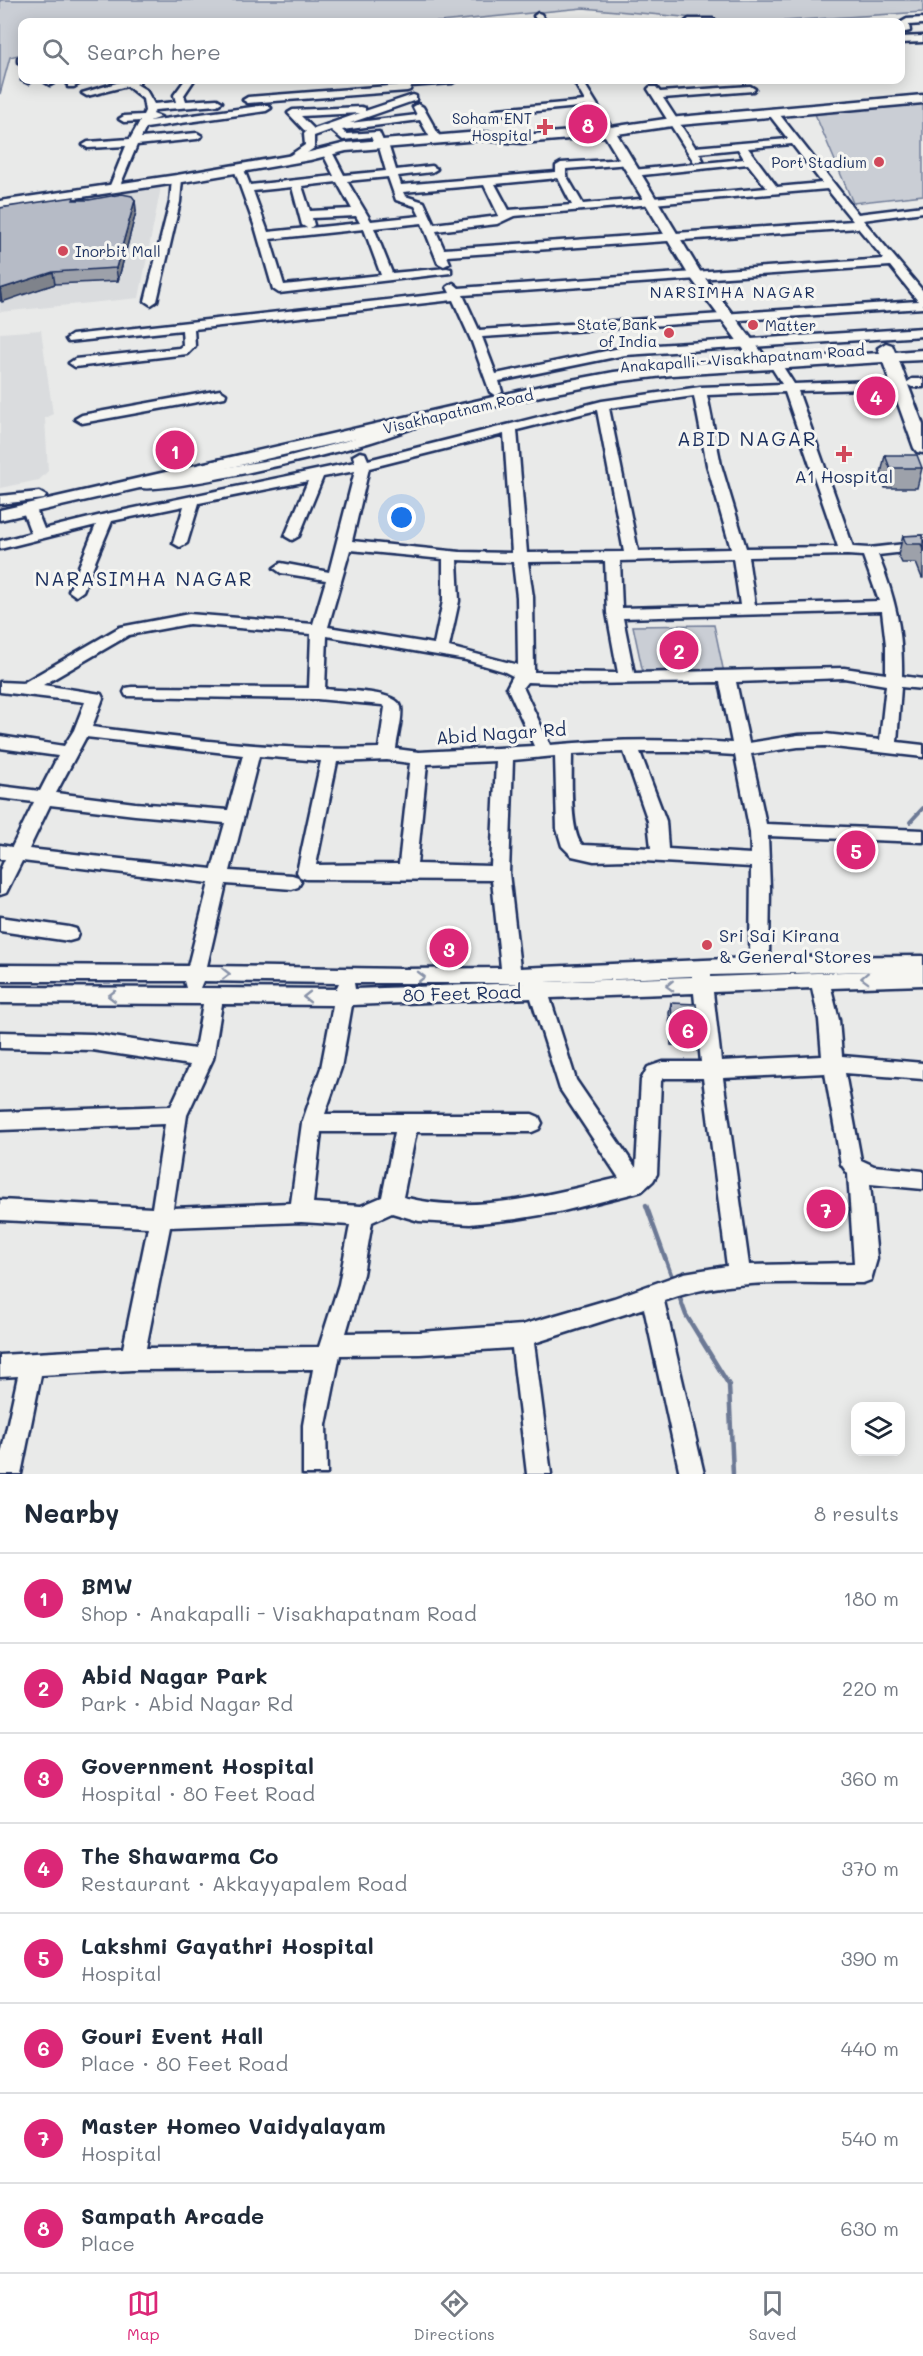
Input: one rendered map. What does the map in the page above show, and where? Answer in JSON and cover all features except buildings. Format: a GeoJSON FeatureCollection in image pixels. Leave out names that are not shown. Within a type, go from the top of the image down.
{"type":"FeatureCollection","features":[{"type":"Feature","properties":{"kind":"main road"},"geometry":{"type":"LineString","coordinates":[[0,205],[239,169],[346,147],[491,135],[522,139],[609,132],[674,122],[923,99]]}},
{"type":"Feature","properties":{"kind":"main road"},"geometry":{"type":"LineString","coordinates":[[609,132],[695,274],[752,349]]}},
{"type":"Feature","properties":{"kind":"main road","name":"Anakapalli - Visakhapatnam Road"},"geometry":{"type":"LineString","coordinates":[[0,502],[34,502],[493,385],[752,349],[893,352],[923,346]]}},
{"type":"Feature","properties":{"kind":"main road"},"geometry":{"type":"LineString","coordinates":[[893,352],[912,383],[923,413]]}},
{"type":"Feature","properties":{"kind":"main road","name":"Visakhapatnam Road"},"geometry":{"type":"LineString","coordinates":[[0,515],[34,502],[128,487],[545,390],[614,377],[893,352],[923,355]]}},
{"type":"Feature","properties":{"kind":"main road"},"geometry":{"type":"LineString","coordinates":[[912,383],[923,448]]}},
{"type":"Feature","properties":{"kind":"street"},"geometry":{"type":"LineString","coordinates":[[905,24],[923,21]]}},
{"type":"Feature","properties":{"kind":"street"},"geometry":{"type":"LineString","coordinates":[[905,40],[923,39]]}},
{"type":"Feature","properties":{"kind":"street"},"geometry":{"type":"LineString","coordinates":[[80,86],[98,84]]}},
{"type":"Feature","properties":{"kind":"street"},"geometry":{"type":"LineString","coordinates":[[182,105],[179,95],[186,84]]}},
{"type":"Feature","properties":{"kind":"street"},"geometry":{"type":"LineString","coordinates":[[248,100],[317,95],[406,84],[436,139]]}},
{"type":"Feature","properties":{"kind":"street"},"geometry":{"type":"LineString","coordinates":[[580,84],[609,132]]}},
{"type":"Feature","properties":{"kind":"street"},"geometry":{"type":"LineString","coordinates":[[98,101],[141,85],[148,99],[148,117],[136,142],[127,154],[114,188]]}},
{"type":"Feature","properties":{"kind":"street"},"geometry":{"type":"LineString","coordinates":[[252,90],[312,86],[316,88],[317,95]]}},
{"type":"Feature","properties":{"kind":"street"},"geometry":{"type":"LineString","coordinates":[[702,165],[655,92],[750,89]]}},
{"type":"Feature","properties":{"kind":"street"},"geometry":{"type":"LineString","coordinates":[[290,160],[310,146],[308,136],[312,132],[413,99]]}},
{"type":"Feature","properties":{"kind":"street"},"geometry":{"type":"LineString","coordinates":[[148,117],[182,105],[217,102]]}},
{"type":"Feature","properties":{"kind":"street"},"geometry":{"type":"LineString","coordinates":[[497,112],[593,104]]}},
{"type":"Feature","properties":{"kind":"street"},"geometry":{"type":"LineString","coordinates":[[119,132],[123,114],[148,117],[267,108]]}},
{"type":"Feature","properties":{"kind":"street"},"geometry":{"type":"LineString","coordinates":[[312,132],[293,113],[380,110]]}},
{"type":"Feature","properties":{"kind":"street"},"geometry":{"type":"LineString","coordinates":[[148,117],[201,112]]}},
{"type":"Feature","properties":{"kind":"street"},"geometry":{"type":"LineString","coordinates":[[772,112],[923,299]]}},
{"type":"Feature","properties":{"kind":"street"},"geometry":{"type":"LineString","coordinates":[[423,117],[335,128],[343,137],[375,134],[402,200],[420,204],[456,294],[475,334],[493,385]]}},
{"type":"Feature","properties":{"kind":"street"},"geometry":{"type":"LineString","coordinates":[[88,145],[197,136]]}},
{"type":"Feature","properties":{"kind":"street"},"geometry":{"type":"LineString","coordinates":[[692,150],[796,141]]}},
{"type":"Feature","properties":{"kind":"street"},"geometry":{"type":"LineString","coordinates":[[741,146],[773,189]]}},
{"type":"Feature","properties":{"kind":"street"},"geometry":{"type":"LineString","coordinates":[[327,152],[368,226],[387,276]]}},
{"type":"Feature","properties":{"kind":"street"},"geometry":{"type":"LineString","coordinates":[[579,207],[559,167],[564,165],[630,168],[751,161]]}},
{"type":"Feature","properties":{"kind":"street"},"geometry":{"type":"LineString","coordinates":[[239,169],[248,188],[279,289],[447,271]]}},
{"type":"Feature","properties":{"kind":"street"},"geometry":{"type":"LineString","coordinates":[[248,188],[432,169]]}},
{"type":"Feature","properties":{"kind":"street"},"geometry":{"type":"LineString","coordinates":[[398,189],[561,175]]}},
{"type":"Feature","properties":{"kind":"street"},"geometry":{"type":"LineString","coordinates":[[151,302],[175,202],[177,179]]}},
{"type":"Feature","properties":{"kind":"street"},"geometry":{"type":"LineString","coordinates":[[264,236],[368,226],[504,219],[505,214],[489,181]]}},
{"type":"Feature","properties":{"kind":"street"},"geometry":{"type":"LineString","coordinates":[[296,183],[310,231]]}},
{"type":"Feature","properties":{"kind":"street"},"geometry":{"type":"LineString","coordinates":[[505,214],[773,189],[830,186]]}},
{"type":"Feature","properties":{"kind":"street"},"geometry":{"type":"LineString","coordinates":[[440,253],[671,237],[860,220],[923,209]]}},
{"type":"Feature","properties":{"kind":"street"},"geometry":{"type":"LineString","coordinates":[[305,215],[361,212]]}},
{"type":"Feature","properties":{"kind":"street"},"geometry":{"type":"LineString","coordinates":[[72,339],[456,294],[695,274],[893,262]]}},
{"type":"Feature","properties":{"kind":"street"},"geometry":{"type":"LineString","coordinates":[[475,334],[923,304]]}},
{"type":"Feature","properties":{"kind":"street"},"geometry":{"type":"LineString","coordinates":[[75,363],[183,351],[189,346],[188,325]]}},
{"type":"Feature","properties":{"kind":"street"},"geometry":{"type":"LineString","coordinates":[[752,349],[923,332]]}},
{"type":"Feature","properties":{"kind":"street"},"geometry":{"type":"LineString","coordinates":[[774,362],[790,387],[847,551]]}},
{"type":"Feature","properties":{"kind":"street"},"geometry":{"type":"LineString","coordinates":[[0,545],[39,537],[106,518],[363,465],[602,405],[700,392],[912,383]]}},
{"type":"Feature","properties":{"kind":"street"},"geometry":{"type":"LineString","coordinates":[[700,392],[714,465],[740,553],[748,609]]}},
{"type":"Feature","properties":{"kind":"street"},"geometry":{"type":"LineString","coordinates":[[82,419],[220,394]]}},
{"type":"Feature","properties":{"kind":"street"},"geometry":{"type":"LineString","coordinates":[[602,405],[632,556]]}},
{"type":"Feature","properties":{"kind":"street"},"geometry":{"type":"LineString","coordinates":[[128,487],[241,472],[357,444],[423,419]]}},
{"type":"Feature","properties":{"kind":"street"},"geometry":{"type":"LineString","coordinates":[[510,428],[525,597],[526,677]]}},
{"type":"Feature","properties":{"kind":"street"},"geometry":{"type":"LineString","coordinates":[[316,694],[319,630],[344,545],[363,465],[357,444]]}},
{"type":"Feature","properties":{"kind":"street"},"geometry":{"type":"LineString","coordinates":[[292,536],[317,475]]}},
{"type":"Feature","properties":{"kind":"street"},"geometry":{"type":"LineString","coordinates":[[34,502],[39,537]]}},
{"type":"Feature","properties":{"kind":"street"},"geometry":{"type":"LineString","coordinates":[[180,543],[192,502]]}},
{"type":"Feature","properties":{"kind":"street"},"geometry":{"type":"LineString","coordinates":[[76,591],[106,518]]}},
{"type":"Feature","properties":{"kind":"street"},"geometry":{"type":"LineString","coordinates":[[344,545],[450,555],[520,558],[869,552],[923,546]]}},
{"type":"Feature","properties":{"kind":"street"},"geometry":{"type":"LineString","coordinates":[[869,552],[890,606],[896,644],[888,746]]}},
{"type":"Feature","properties":{"kind":"street"},"geometry":{"type":"LineString","coordinates":[[440,652],[452,601],[450,555]]}},
{"type":"Feature","properties":{"kind":"street"},"geometry":{"type":"LineString","coordinates":[[612,556],[615,613],[627,678]]}},
{"type":"Feature","properties":{"kind":"street"},"geometry":{"type":"LineString","coordinates":[[280,568],[334,577]]}},
{"type":"Feature","properties":{"kind":"street"},"geometry":{"type":"LineString","coordinates":[[615,613],[890,606]]}},
{"type":"Feature","properties":{"kind":"street"},"geometry":{"type":"LineString","coordinates":[[28,687],[125,631],[168,622],[204,619],[295,626],[487,659],[509,667],[526,677]]}},
{"type":"Feature","properties":{"kind":"street"},"geometry":{"type":"LineString","coordinates":[[544,750],[515,687],[518,680],[526,677],[727,677],[844,673],[923,684]]}},
{"type":"Feature","properties":{"kind":"street"},"geometry":{"type":"LineString","coordinates":[[727,677],[759,832],[761,888],[759,965]]}},
{"type":"Feature","properties":{"kind":"street"},"geometry":{"type":"LineString","coordinates":[[0,687],[28,687],[60,695],[95,698],[82,731],[68,752],[46,797],[8,853],[0,888]]}},
{"type":"Feature","properties":{"kind":"street"},"geometry":{"type":"LineString","coordinates":[[132,692],[316,694],[378,699],[391,703],[393,707],[387,754]]}},
{"type":"Feature","properties":{"kind":"street","name":"Abid Nagar Rd"},"geometry":{"type":"LineString","coordinates":[[82,731],[184,744],[330,756],[387,754],[419,758],[505,755],[563,748],[686,746],[743,750],[798,741],[825,740],[923,751]]}},
{"type":"Feature","properties":{"kind":"street"},"geometry":{"type":"LineString","coordinates":[[0,742],[68,752]]}},
{"type":"Feature","properties":{"kind":"street"},"geometry":{"type":"LineString","coordinates":[[630,747],[657,821],[660,855]]}},
{"type":"Feature","properties":{"kind":"street"},"geometry":{"type":"LineString","coordinates":[[563,748],[566,829],[571,846],[578,851],[594,854],[759,861]]}},
{"type":"Feature","properties":{"kind":"street"},"geometry":{"type":"LineString","coordinates":[[191,996],[194,975],[253,749]]}},
{"type":"Feature","properties":{"kind":"street"},"geometry":{"type":"LineString","coordinates":[[505,755],[500,873],[511,975]]}},
{"type":"Feature","properties":{"kind":"street"},"geometry":{"type":"LineString","coordinates":[[330,756],[306,872],[500,873]]}},
{"type":"Feature","properties":{"kind":"street"},"geometry":{"type":"LineString","coordinates":[[407,871],[419,758]]}},
{"type":"Feature","properties":{"kind":"street"},"geometry":{"type":"LineString","coordinates":[[0,792],[135,809],[235,817]]}},
{"type":"Feature","properties":{"kind":"street"},"geometry":{"type":"LineString","coordinates":[[759,832],[771,829],[923,836]]}},
{"type":"Feature","properties":{"kind":"street"},"geometry":{"type":"LineString","coordinates":[[8,853],[219,877],[292,882]]}},
{"type":"Feature","properties":{"kind":"street"},"geometry":{"type":"LineString","coordinates":[[0,924],[69,934]]}},
{"type":"Feature","properties":{"kind":"street","name":"80 Feet Road"},"geometry":{"type":"LineString","coordinates":[[702,976],[759,965],[923,963]]}},
{"type":"Feature","properties":{"kind":"street","name":"80 Feet Road"},"geometry":{"type":"LineString","coordinates":[[0,973],[348,974],[405,977],[511,975],[535,983]]}},
{"type":"Feature","properties":{"kind":"street"},"geometry":{"type":"LineString","coordinates":[[301,1212],[312,1124],[331,1068],[348,974]]}},
{"type":"Feature","properties":{"kind":"street"},"geometry":{"type":"LineString","coordinates":[[702,976],[739,1275]]}},
{"type":"Feature","properties":{"kind":"street","name":"80 Feet Road"},"geometry":{"type":"LineString","coordinates":[[0,995],[345,997],[535,983],[702,976],[820,980],[923,977]]}},
{"type":"Feature","properties":{"kind":"street"},"geometry":{"type":"LineString","coordinates":[[0,1366],[328,1351],[522,1336],[614,1309],[699,1279],[739,1275],[863,1273],[866,1259],[858,1172],[851,1164],[820,980]]}},
{"type":"Feature","properties":{"kind":"street"},"geometry":{"type":"LineString","coordinates":[[535,983],[567,1083],[634,1185]]}},
{"type":"Feature","properties":{"kind":"street"},"geometry":{"type":"LineString","coordinates":[[132,1359],[161,1218],[177,1116],[203,1059],[214,996]]}},
{"type":"Feature","properties":{"kind":"street"},"geometry":{"type":"LineString","coordinates":[[0,1040],[92,1042],[203,1059]]}},
{"type":"Feature","properties":{"kind":"street"},"geometry":{"type":"LineString","coordinates":[[0,1210],[161,1218],[301,1212],[362,1216],[391,1203],[419,1211],[471,1214],[559,1202],[634,1185],[646,1174],[651,1080],[655,1073],[663,1070],[833,1064],[923,1071]]}},
{"type":"Feature","properties":{"kind":"street"},"geometry":{"type":"LineString","coordinates":[[0,1120],[177,1116]]}},
{"type":"Feature","properties":{"kind":"street"},"geometry":{"type":"LineString","coordinates":[[312,1124],[532,1123]]}},
{"type":"Feature","properties":{"kind":"street"},"geometry":{"type":"LineString","coordinates":[[391,1203],[407,1124]]}},
{"type":"Feature","properties":{"kind":"street"},"geometry":{"type":"LineString","coordinates":[[858,1172],[923,1180]]}},
{"type":"Feature","properties":{"kind":"street"},"geometry":{"type":"LineString","coordinates":[[315,1474],[312,1431],[315,1402],[328,1351],[348,1292],[362,1216]]}},
{"type":"Feature","properties":{"kind":"street"},"geometry":{"type":"LineString","coordinates":[[667,1290],[692,1474]]}},
{"type":"Feature","properties":{"kind":"street"},"geometry":{"type":"LineString","coordinates":[[522,1336],[539,1474]]}},
{"type":"Feature","properties":{"kind":"street"},"geometry":{"type":"LineString","coordinates":[[9,1474],[32,1364]]}},
{"type":"Feature","properties":{"kind":"shaded area"},"geometry":{"type":"Polygon","coordinates":[[[0,0],[923,0],[923,12],[830,18],[694,18],[583,8],[480,18],[18,18],[18,55],[10,57],[0,94],[0,0]]]}},
{"type":"Feature","properties":{"kind":"shaded area","name":"Port Stadium"},"geometry":{"type":"Polygon","coordinates":[[[923,104],[923,195],[853,203],[815,114],[923,104]]]}},
{"type":"Feature","properties":{"kind":"shaded area"},"geometry":{"type":"Polygon","coordinates":[[[161,187],[139,298],[0,312],[0,209],[161,187]]]}},
{"type":"Feature","properties":{"kind":"shaded area"},"geometry":{"type":"Polygon","coordinates":[[[41,330],[53,414],[45,418],[48,471],[39,480],[0,488],[0,333],[41,330]]]}},
{"type":"Feature","properties":{"kind":"shaded area"},"geometry":{"type":"Polygon","coordinates":[[[714,625],[724,673],[643,673],[633,626],[714,625]]]}},
{"type":"Feature","properties":{"kind":"waterway"},"geometry":{"type":"LineString","coordinates":[[910,822],[923,808]]}},
{"type":"Feature","properties":{"kind":"waterway"},"geometry":{"type":"LineString","coordinates":[[646,1205],[673,1280]]}},
{"type":"Feature","properties":{"kind":"waterway"},"geometry":{"type":"LineString","coordinates":[[678,1293],[686,1315],[729,1385],[733,1474]]}},
{"type":"Feature","properties":{"kind":"place","name":"Sampath Arcade"},"geometry":{"type":"Point","coordinates":[588,124]}},
{"type":"Feature","properties":{"kind":"place","name":"Soham ENT Hospital"},"geometry":{"type":"Point","coordinates":[545,127]}},
{"type":"Feature","properties":{"kind":"place","name":"Port Stadium"},"geometry":{"type":"Point","coordinates":[879,162]}},
{"type":"Feature","properties":{"kind":"place","name":"Inorbit Mall"},"geometry":{"type":"Point","coordinates":[63,251]}},
{"type":"Feature","properties":{"kind":"place","name":"Matter"},"geometry":{"type":"Point","coordinates":[753,325]}},
{"type":"Feature","properties":{"kind":"place","name":"State Bank of India"},"geometry":{"type":"Point","coordinates":[669,333]}},
{"type":"Feature","properties":{"kind":"place","name":"The Shawarma Co"},"geometry":{"type":"Point","coordinates":[876,396]}},
{"type":"Feature","properties":{"kind":"place","name":"BMW"},"geometry":{"type":"Point","coordinates":[175,450]}},
{"type":"Feature","properties":{"kind":"place","name":"A1 Hospital"},"geometry":{"type":"Point","coordinates":[844,454]}},
{"type":"Feature","properties":{"kind":"place","name":"Abid Nagar Park"},"geometry":{"type":"Point","coordinates":[679,650]}},
{"type":"Feature","properties":{"kind":"place","name":"Lakshmi Gayathri Hospital"},"geometry":{"type":"Point","coordinates":[856,850]}},
{"type":"Feature","properties":{"kind":"place","name":"Sri Sai Kirana & General Stores"},"geometry":{"type":"Point","coordinates":[707,945]}},
{"type":"Feature","properties":{"kind":"place","name":"Government Hospital"},"geometry":{"type":"Point","coordinates":[449,948]}},
{"type":"Feature","properties":{"kind":"place","name":"Gouri Event Hall"},"geometry":{"type":"Point","coordinates":[688,1029]}},
{"type":"Feature","properties":{"kind":"place","name":"Master Homeo Vaidyalayam"},"geometry":{"type":"Point","coordinates":[826,1209]}},
{"type":"Feature","properties":{"kind":"district","name":"NARSIMHA NAGAR"},"geometry":{"type":"Point","coordinates":[733,291]}},
{"type":"Feature","properties":{"kind":"district","name":"ABID NAGAR"},"geometry":{"type":"Point","coordinates":[747,438]}},
{"type":"Feature","properties":{"kind":"district","name":"NARASIMHA NAGAR"},"geometry":{"type":"Point","coordinates":[144,578]}}]}
